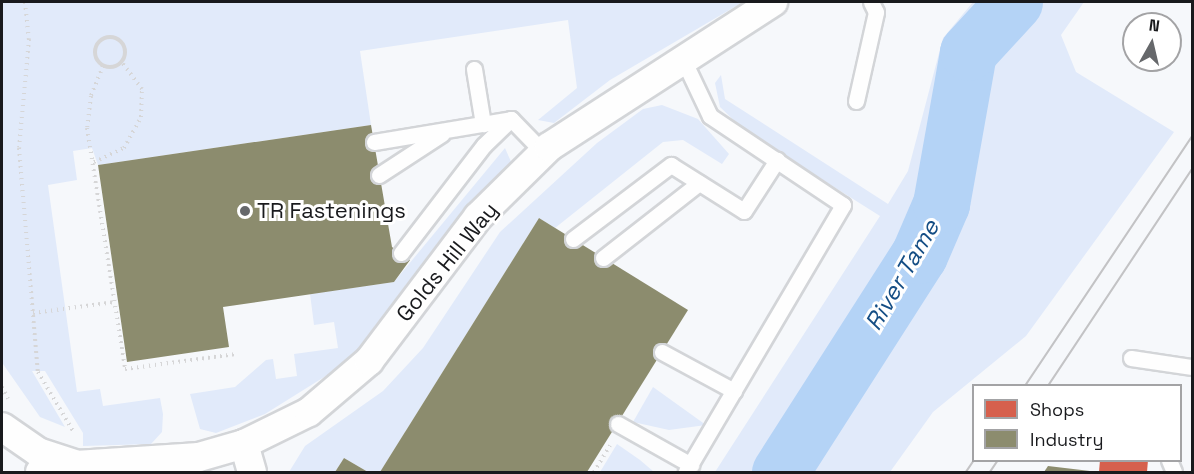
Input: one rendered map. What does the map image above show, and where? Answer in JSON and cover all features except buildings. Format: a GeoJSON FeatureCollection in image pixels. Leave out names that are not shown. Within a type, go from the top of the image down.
{"type":"FeatureCollection","features":[{"type":"Feature","properties":{"kind":"street","name":"Golds Hill Way"},"geometry":{"type":"LineString","coordinates":[[2,427],[38,452],[200,457],[244,444],[309,411],[369,361],[478,217],[543,152],[682,57],[773,2]]}},
{"type":"Feature","properties":{"kind":"street"},"geometry":{"type":"LineString","coordinates":[[244,444],[252,472]]}},
{"type":"Feature","properties":{"kind":"street","name":"Golds Hill Way"},"geometry":{"type":"LineString","coordinates":[[40,472],[77,452]]}},
{"type":"Feature","properties":{"kind":"lane"},"geometry":{"type":"LineString","coordinates":[[856,100],[876,12],[871,2]]}},
{"type":"Feature","properties":{"kind":"lane"},"geometry":{"type":"LineString","coordinates":[[618,424],[688,469],[843,205],[710,116],[682,57]]}},
{"type":"Feature","properties":{"kind":"lane"},"geometry":{"type":"LineString","coordinates":[[474,69],[483,124]]}},
{"type":"Feature","properties":{"kind":"lane"},"geometry":{"type":"LineString","coordinates":[[511,119],[543,152]]}},
{"type":"Feature","properties":{"kind":"lane"},"geometry":{"type":"LineString","coordinates":[[374,142],[511,119]]}},
{"type":"Feature","properties":{"kind":"lane"},"geometry":{"type":"LineString","coordinates":[[401,253],[484,145],[511,119]]}},
{"type":"Feature","properties":{"kind":"lane"},"geometry":{"type":"LineString","coordinates":[[380,175],[449,130]]}},
{"type":"Feature","properties":{"kind":"lane"},"geometry":{"type":"LineString","coordinates":[[573,238],[671,165],[744,211],[777,160]]}},
{"type":"Feature","properties":{"kind":"lane"},"geometry":{"type":"LineString","coordinates":[[603,258],[699,183]]}},
{"type":"Feature","properties":{"kind":"lane"},"geometry":{"type":"LineString","coordinates":[[662,352],[734,391]]}},
{"type":"Feature","properties":{"kind":"lane"},"geometry":{"type":"LineString","coordinates":[[1131,358],[1192,367]]}},
{"type":"Feature","properties":{"kind":"path"},"geometry":{"type":"LineString","coordinates":[[25,2],[29,39],[19,147],[38,372],[77,452]]}},
{"type":"Feature","properties":{"kind":"path"},"geometry":{"type":"LineString","coordinates":[[94,162],[124,148],[141,117],[142,89],[122,62],[125,48],[109,37],[95,49],[104,66],[86,116],[125,369],[236,354]]}},
{"type":"Feature","properties":{"kind":"path"},"geometry":{"type":"LineString","coordinates":[[104,66],[122,62]]}},
{"type":"Feature","properties":{"kind":"path"},"geometry":{"type":"LineString","coordinates":[[33,314],[115,302]]}},
{"type":"Feature","properties":{"kind":"path"},"geometry":{"type":"LineString","coordinates":[[594,472],[613,441]]}},
{"type":"Feature","properties":{"kind":"shaded area"},"geometry":{"type":"Polygon","coordinates":[[[2,2],[743,2],[610,80],[554,123],[538,120],[577,88],[568,20],[360,51],[371,125],[98,165],[92,148],[73,151],[77,180],[48,185],[77,392],[100,389],[103,406],[160,398],[163,414],[162,432],[151,444],[83,446],[83,433],[45,371],[32,371],[65,427],[40,417],[3,364],[2,2]]]}},
{"type":"Feature","properties":{"kind":"shaded area"},"geometry":{"type":"Polygon","coordinates":[[[973,2],[1084,2],[1061,35],[1076,72],[1174,132],[1026,336],[933,412],[890,472],[715,472],[880,216],[744,130],[720,107],[715,83],[721,75],[725,99],[888,204],[908,171],[943,38],[973,2]]]}},
{"type":"Feature","properties":{"kind":"shaded area"},"geometry":{"type":"Polygon","coordinates":[[[662,105],[698,119],[729,154],[722,164],[683,140],[663,142],[555,228],[539,218],[380,472],[368,472],[344,458],[335,472],[289,472],[305,446],[383,391],[423,348],[500,232],[597,143],[643,109],[662,105]]]}},
{"type":"Feature","properties":{"kind":"shaded area"},"geometry":{"type":"Polygon","coordinates":[[[505,148],[512,164],[454,225],[407,295],[345,364],[265,414],[216,433],[200,429],[190,394],[235,387],[266,360],[273,359],[276,379],[297,376],[294,354],[338,348],[334,322],[314,325],[310,294],[394,282],[505,148]]]}},
{"type":"Feature","properties":{"kind":"shaded area"},"geometry":{"type":"Polygon","coordinates":[[[653,387],[706,425],[669,430],[633,422],[653,387]]]}},
{"type":"Feature","properties":{"kind":"shaded area"},"geometry":{"type":"Polygon","coordinates":[[[617,444],[640,460],[654,472],[600,472],[617,444]]]}},
{"type":"Feature","properties":{"kind":"waterway","name":"River Tame"},"geometry":{"type":"LineString","coordinates":[[780,472],[919,255],[941,204],[968,52],[1014,2]]}},
{"type":"Feature","properties":{"kind":"tram line"},"geometry":{"type":"LineString","coordinates":[[1026,384],[1192,137]]}},
{"type":"Feature","properties":{"kind":"tram line"},"geometry":{"type":"LineString","coordinates":[[1049,384],[1192,169]]}},
{"type":"Feature","properties":{"kind":"tram line"},"geometry":{"type":"LineString","coordinates":[[966,472],[973,462]]}},
{"type":"Feature","properties":{"kind":"tram line"},"geometry":{"type":"LineString","coordinates":[[990,472],[997,462]]}},
{"type":"Feature","properties":{"kind":"place","name":"TR Fastenings"},"geometry":{"type":"Point","coordinates":[245,211]}}]}
